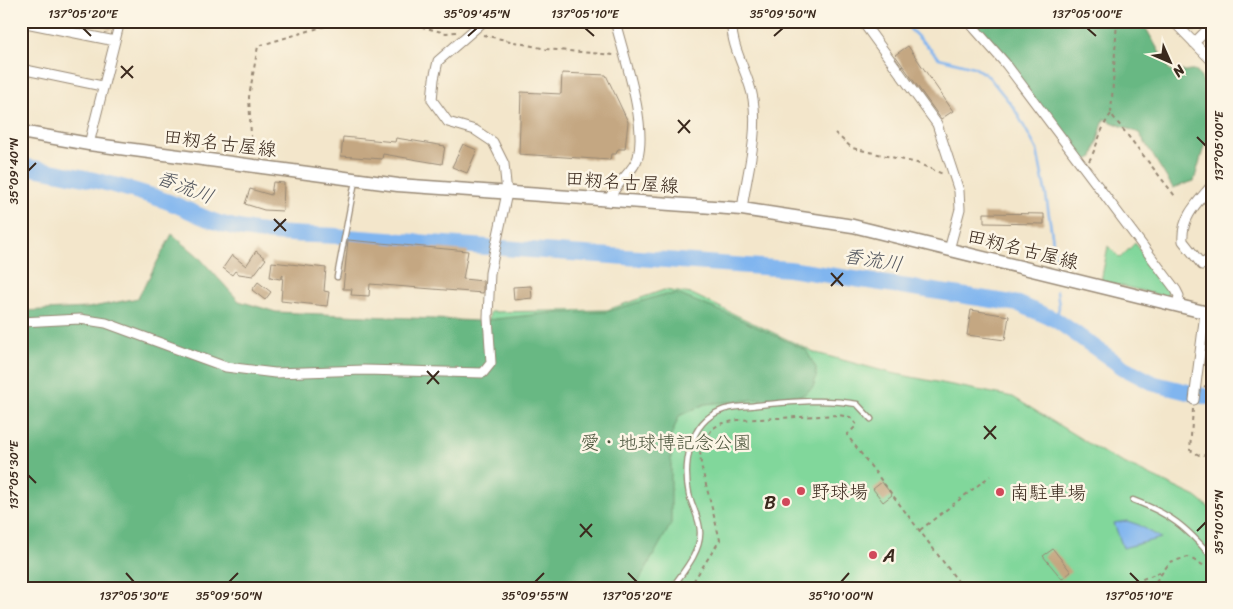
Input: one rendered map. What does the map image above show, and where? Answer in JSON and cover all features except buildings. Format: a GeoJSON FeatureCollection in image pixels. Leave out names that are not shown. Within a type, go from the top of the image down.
{"type":"FeatureCollection","features":[{"type":"Feature","properties":{"kind":"main road","name":"田籾名古屋線"},"geometry":{"type":"LineString","coordinates":[[21,132],[89,144],[398,185],[609,201],[742,208],[854,226],[1208,314]]}},
{"type":"Feature","properties":{"kind":"street"},"geometry":{"type":"LineString","coordinates":[[89,144],[102,86],[120,21]]}},
{"type":"Feature","properties":{"kind":"street"},"geometry":{"type":"LineString","coordinates":[[21,322],[80,319],[106,323],[226,366],[275,373],[364,370],[483,373],[491,363],[488,317],[490,273],[507,193],[504,164],[493,142],[475,130],[448,122],[432,100],[438,61],[484,21]]}},
{"type":"Feature","properties":{"kind":"street"},"geometry":{"type":"LineString","coordinates":[[609,201],[611,191],[638,158],[640,127],[615,21]]}},
{"type":"Feature","properties":{"kind":"street"},"geometry":{"type":"LineString","coordinates":[[732,21],[739,57],[753,97],[755,124],[742,208]]}},
{"type":"Feature","properties":{"kind":"street"},"geometry":{"type":"LineString","coordinates":[[862,21],[937,124],[959,191],[960,208],[949,250]]}},
{"type":"Feature","properties":{"kind":"street"},"geometry":{"type":"LineString","coordinates":[[968,21],[1006,64],[1176,290],[1178,296],[1177,306]]}},
{"type":"Feature","properties":{"kind":"street"},"geometry":{"type":"LineString","coordinates":[[1173,21],[1212,60]]}},
{"type":"Feature","properties":{"kind":"street"},"geometry":{"type":"LineString","coordinates":[[21,22],[115,41]]}},
{"type":"Feature","properties":{"kind":"street"},"geometry":{"type":"LineString","coordinates":[[1194,43],[1212,25]]}},
{"type":"Feature","properties":{"kind":"street"},"geometry":{"type":"LineString","coordinates":[[21,69],[102,86]]}},
{"type":"Feature","properties":{"kind":"street"},"geometry":{"type":"LineString","coordinates":[[1212,185],[1187,216],[1183,236],[1183,241],[1202,265],[1212,256]]}},
{"type":"Feature","properties":{"kind":"street"},"geometry":{"type":"LineString","coordinates":[[1194,400],[1208,314]]}},
{"type":"Feature","properties":{"kind":"lane"},"geometry":{"type":"LineString","coordinates":[[337,277],[355,179]]}},
{"type":"Feature","properties":{"kind":"lane"},"geometry":{"type":"LineString","coordinates":[[672,588],[698,547],[699,523],[688,492],[690,442],[697,429],[708,418],[720,411],[733,408],[801,401],[857,404],[871,420]]}},
{"type":"Feature","properties":{"kind":"lane"},"geometry":{"type":"LineString","coordinates":[[1132,500],[1152,507],[1180,523],[1212,557]]}},
{"type":"Feature","properties":{"kind":"path"},"geometry":{"type":"LineString","coordinates":[[252,166],[249,97],[258,46],[342,21]]}},
{"type":"Feature","properties":{"kind":"path"},"geometry":{"type":"LineString","coordinates":[[398,21],[446,33],[471,32],[546,49],[624,56]]}},
{"type":"Feature","properties":{"kind":"path"},"geometry":{"type":"LineString","coordinates":[[1084,170],[1096,150],[1104,126],[1111,114],[1117,21]]}},
{"type":"Feature","properties":{"kind":"path"},"geometry":{"type":"LineString","coordinates":[[1111,114],[1176,196]]}},
{"type":"Feature","properties":{"kind":"path"},"geometry":{"type":"LineString","coordinates":[[835,133],[852,148],[917,164],[949,175],[952,174]]}},
{"type":"Feature","properties":{"kind":"path"},"geometry":{"type":"LineString","coordinates":[[1194,400],[1190,450],[1198,456],[1212,455]]}},
{"type":"Feature","properties":{"kind":"path"},"geometry":{"type":"LineString","coordinates":[[688,588],[720,540],[701,465],[700,449],[712,430],[727,422],[839,415],[850,417],[857,425],[847,435],[964,588]]}},
{"type":"Feature","properties":{"kind":"path"},"geometry":{"type":"LineString","coordinates":[[920,530],[990,476]]}},
{"type":"Feature","properties":{"kind":"path"},"geometry":{"type":"LineString","coordinates":[[1151,588],[1161,571],[1170,562],[1188,557],[1212,570]]}},
{"type":"Feature","properties":{"kind":"path"},"geometry":{"type":"LineString","coordinates":[[1120,588],[1161,571]]}},
{"type":"Feature","properties":{"kind":"green space"},"geometry":{"type":"Polygon","coordinates":[[[973,21],[1136,21],[1147,30],[1170,71],[1197,71],[1212,97],[1212,140],[1205,143],[1194,181],[1173,188],[1139,133],[1104,119],[1093,157],[1083,162],[973,21]]]}},
{"type":"Feature","properties":{"kind":"green space"},"geometry":{"type":"Polygon","coordinates":[[[1183,21],[1208,21],[1200,30],[1193,31],[1183,21]]]}},
{"type":"Feature","properties":{"kind":"green space","name":"愛・地球博記念公園"},"geometry":{"type":"Polygon","coordinates":[[[172,234],[197,255],[239,301],[276,312],[478,321],[551,313],[606,312],[659,296],[677,294],[733,316],[806,350],[816,368],[816,378],[813,387],[803,395],[705,404],[679,416],[671,436],[671,524],[635,588],[21,588],[21,311],[88,308],[138,298],[172,234]]]}},
{"type":"Feature","properties":{"kind":"green space"},"geometry":{"type":"Polygon","coordinates":[[[1135,243],[1168,288],[1167,297],[1101,281],[1108,246],[1120,258],[1135,243]]]}},
{"type":"Feature","properties":{"kind":"green space","name":"愛・地球博記念公園"},"geometry":{"type":"Polygon","coordinates":[[[664,290],[692,294],[816,353],[891,373],[1013,397],[1109,456],[1196,497],[1212,510],[1212,588],[21,588],[21,350],[474,420],[490,312],[607,310],[664,290]]]}},
{"type":"Feature","properties":{"kind":"water"},"geometry":{"type":"Polygon","coordinates":[[[1127,521],[1139,525],[1161,538],[1123,548],[1114,523],[1127,521]]]}},
{"type":"Feature","properties":{"kind":"waterway"},"geometry":{"type":"LineString","coordinates":[[902,21],[939,58],[974,67],[989,77],[1014,108],[1037,150],[1056,262]]}},
{"type":"Feature","properties":{"kind":"waterway","name":"香流川"},"geometry":{"type":"LineString","coordinates":[[21,166],[131,189],[218,223],[253,231],[337,236]]}},
{"type":"Feature","properties":{"kind":"waterway","name":"香流川"},"geometry":{"type":"LineString","coordinates":[[346,237],[487,247]]}},
{"type":"Feature","properties":{"kind":"waterway","name":"香流川"},"geometry":{"type":"LineString","coordinates":[[503,248],[789,269],[1019,304],[1056,320],[1124,368],[1155,384],[1212,398]]}},
{"type":"Feature","properties":{"kind":"waterway"},"geometry":{"type":"LineString","coordinates":[[1056,320],[1059,307],[1057,291]]}},
{"type":"Feature","properties":{"kind":"place","name":"野球場"},"geometry":{"type":"Point","coordinates":[801,491]}},
{"type":"Feature","properties":{"kind":"place","name":"南駐車場"},"geometry":{"type":"Point","coordinates":[1000,492]}},
{"type":"Feature","properties":{"kind":"place","name":"B"},"geometry":{"type":"Point","coordinates":[786,502]}},
{"type":"Feature","properties":{"kind":"place","name":"A"},"geometry":{"type":"Point","coordinates":[873,555]}}]}
